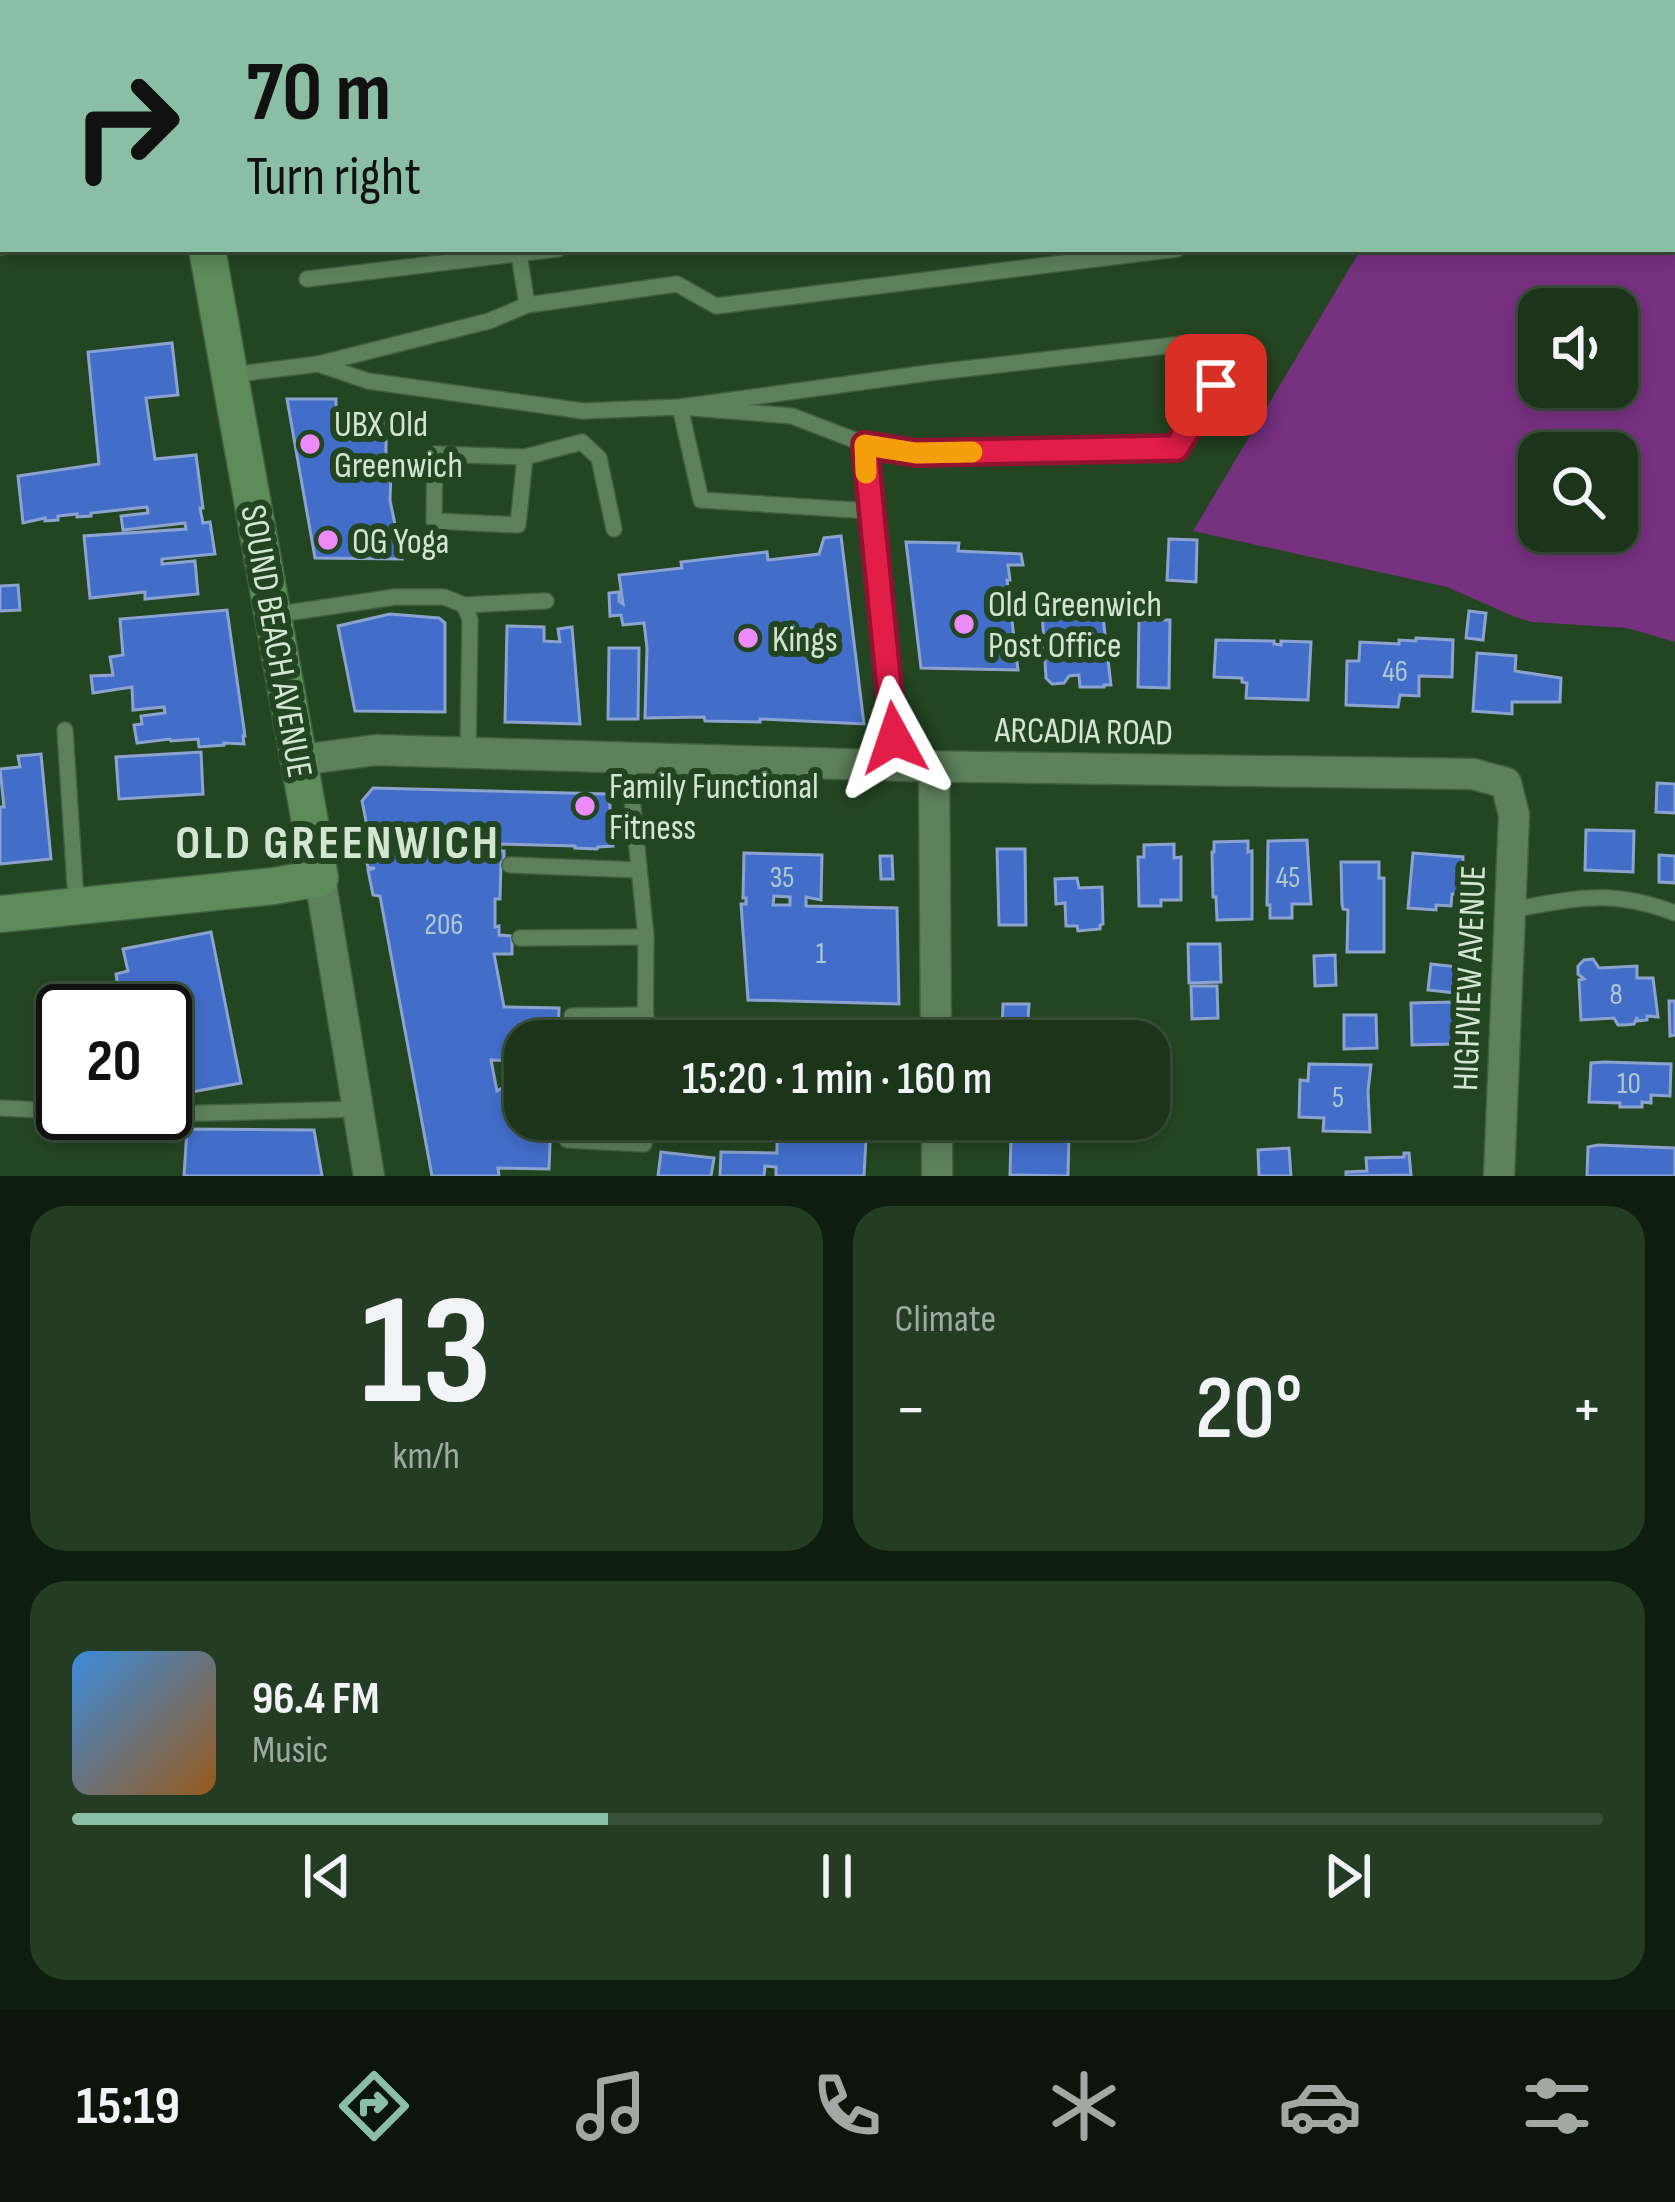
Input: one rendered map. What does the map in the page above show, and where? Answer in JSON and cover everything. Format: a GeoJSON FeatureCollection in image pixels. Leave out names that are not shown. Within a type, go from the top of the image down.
{"type":"FeatureCollection","features":[{"type":"Feature","properties":{"kind":"street","name":"SOUND BEACH AVENUE"},"geometry":{"type":"LineString","coordinates":[[208,252],[300,760],[369,1176]]}},
{"type":"Feature","properties":{"kind":"street","name":"ARCADIA ROAD"},"geometry":{"type":"LineString","coordinates":[[300,760],[376,750],[934,766],[1473,774],[1506,783]]}},
{"type":"Feature","properties":{"kind":"street"},"geometry":{"type":"LineString","coordinates":[[934,766],[936,1020]]}},
{"type":"Feature","properties":{"kind":"street","name":"HIGHVIEW AVENUE"},"geometry":{"type":"LineString","coordinates":[[1499,1176],[1514,815],[1506,783]]}},
{"type":"Feature","properties":{"kind":"street"},"geometry":{"type":"LineString","coordinates":[[0,914],[320,878]]}},
{"type":"Feature","properties":{"kind":"street"},"geometry":{"type":"LineString","coordinates":[[937,1140],[938,1176]]}},
{"type":"Feature","properties":{"kind":"lane"},"geometry":{"type":"LineString","coordinates":[[308,279],[535,252]]}},
{"type":"Feature","properties":{"kind":"lane"},"geometry":{"type":"LineString","coordinates":[[230,375],[318,364],[489,321],[527,305],[677,284],[716,306],[1153,252]]}},
{"type":"Feature","properties":{"kind":"lane"},"geometry":{"type":"LineString","coordinates":[[519,254],[527,305]]}},
{"type":"Feature","properties":{"kind":"lane"},"geometry":{"type":"LineString","coordinates":[[318,364],[368,381],[584,411],[680,407],[1183,344],[1210,347],[1220,361],[1216,385],[1176,448],[916,453],[865,445],[792,416],[680,407]]}},
{"type":"Feature","properties":{"kind":"lane"},"geometry":{"type":"LineString","coordinates":[[680,407],[700,500],[870,512]]}},
{"type":"Feature","properties":{"kind":"lane"},"geometry":{"type":"LineString","coordinates":[[582,442],[584,411]]}},
{"type":"Feature","properties":{"kind":"lane"},"geometry":{"type":"LineString","coordinates":[[525,457],[518,525],[434,521],[435,454],[525,457],[582,442]]}},
{"type":"Feature","properties":{"kind":"lane"},"geometry":{"type":"LineString","coordinates":[[582,442],[599,458],[614,529]]}},
{"type":"Feature","properties":{"kind":"lane"},"geometry":{"type":"LineString","coordinates":[[865,445],[894,765]]}},
{"type":"Feature","properties":{"kind":"lane"},"geometry":{"type":"LineString","coordinates":[[273,615],[395,597],[444,597],[464,605],[546,601]]}},
{"type":"Feature","properties":{"kind":"lane"},"geometry":{"type":"LineString","coordinates":[[464,605],[470,619],[468,752]]}},
{"type":"Feature","properties":{"kind":"lane"},"geometry":{"type":"LineString","coordinates":[[65,730],[79,906]]}},
{"type":"Feature","properties":{"kind":"lane"},"geometry":{"type":"LineString","coordinates":[[628,758],[646,937],[646,1020]]}},
{"type":"Feature","properties":{"kind":"lane"},"geometry":{"type":"LineString","coordinates":[[511,865],[639,870]]}},
{"type":"Feature","properties":{"kind":"lane"},"geometry":{"type":"LineString","coordinates":[[1508,910],[1609,896],[1675,914]]}},
{"type":"Feature","properties":{"kind":"lane"},"geometry":{"type":"LineString","coordinates":[[520,938],[646,937]]}},
{"type":"Feature","properties":{"kind":"lane"},"geometry":{"type":"LineString","coordinates":[[572,1016],[646,1015]]}},
{"type":"Feature","properties":{"kind":"lane"},"geometry":{"type":"LineString","coordinates":[[0,1108],[36,1110]]}},
{"type":"Feature","properties":{"kind":"lane"},"geometry":{"type":"LineString","coordinates":[[192,1113],[360,1108]]}},
{"type":"Feature","properties":{"kind":"lane"},"geometry":{"type":"LineString","coordinates":[[567,1140],[644,1144],[644,1140]]}},
{"type":"Feature","properties":{"kind":"shaded area"},"geometry":{"type":"Polygon","coordinates":[[[1359,252],[1675,252],[1675,642],[1627,628],[1532,622],[1447,587],[1193,531],[1359,252]]]}},
{"type":"Feature","properties":{"kind":"building"},"geometry":{"type":"Polygon","coordinates":[[[172,343],[178,395],[146,398],[155,459],[196,455],[200,508],[203,523],[210,522],[215,554],[162,559],[162,564],[195,561],[198,594],[145,599],[145,592],[90,598],[84,536],[186,529],[185,523],[123,530],[121,516],[148,513],[147,507],[23,523],[18,476],[99,464],[88,352],[172,343]]]}},
{"type":"Feature","properties":{"kind":"building"},"geometry":{"type":"Polygon","coordinates":[[[287,399],[336,399],[336,420],[386,420],[386,473],[391,473],[390,500],[402,559],[315,558],[287,399]]]}},
{"type":"Feature","properties":{"kind":"building"},"geometry":{"type":"Polygon","coordinates":[[[841,536],[864,724],[645,718],[644,623],[623,625],[621,615],[610,616],[609,593],[619,592],[623,604],[619,575],[767,552],[768,560],[819,554],[824,538],[841,536]]]}},
{"type":"Feature","properties":{"kind":"building"},"geometry":{"type":"Polygon","coordinates":[[[1169,539],[1197,540],[1196,582],[1167,580],[1169,539]]]}},
{"type":"Feature","properties":{"kind":"building","name":"Old Greenwich Post Office"},"geometry":{"type":"Polygon","coordinates":[[[906,542],[959,543],[958,551],[1021,554],[1023,565],[1008,565],[1007,580],[1018,670],[921,668],[906,542]]]}},
{"type":"Feature","properties":{"kind":"building"},"geometry":{"type":"Polygon","coordinates":[[[18,585],[20,610],[0,611],[0,586],[18,585]]]}},
{"type":"Feature","properties":{"kind":"building"},"geometry":{"type":"Polygon","coordinates":[[[1102,608],[1111,685],[1080,687],[1079,675],[1052,684],[1046,678],[1042,611],[1102,608]]]}},
{"type":"Feature","properties":{"kind":"building"},"geometry":{"type":"Polygon","coordinates":[[[227,610],[244,744],[199,747],[198,739],[137,743],[134,725],[142,724],[141,716],[165,713],[164,707],[133,710],[132,687],[93,693],[91,676],[113,675],[110,657],[123,655],[120,619],[227,610]]]}},
{"type":"Feature","properties":{"kind":"building"},"geometry":{"type":"Polygon","coordinates":[[[1469,611],[1486,613],[1483,640],[1466,638],[1469,611]]]}},
{"type":"Feature","properties":{"kind":"building"},"geometry":{"type":"Polygon","coordinates":[[[390,614],[439,618],[445,623],[445,712],[355,711],[338,626],[390,614]]]}},
{"type":"Feature","properties":{"kind":"building"},"geometry":{"type":"Polygon","coordinates":[[[1139,620],[1170,620],[1169,688],[1138,687],[1139,620]]]}},
{"type":"Feature","properties":{"kind":"building"},"geometry":{"type":"Polygon","coordinates":[[[507,626],[544,627],[544,641],[560,642],[558,629],[572,627],[580,724],[505,722],[507,626]]]}},
{"type":"Feature","properties":{"kind":"building"},"geometry":{"type":"Polygon","coordinates":[[[1216,640],[1281,645],[1281,641],[1311,642],[1308,700],[1246,698],[1247,683],[1242,678],[1214,677],[1216,640]]]}},
{"type":"Feature","properties":{"kind":"building"},"geometry":{"type":"Polygon","coordinates":[[[1399,640],[1453,640],[1452,677],[1419,676],[1419,696],[1400,695],[1398,707],[1346,705],[1347,661],[1359,661],[1360,642],[1399,644],[1399,640]]]}},
{"type":"Feature","properties":{"kind":"building"},"geometry":{"type":"Polygon","coordinates":[[[609,648],[639,648],[638,719],[608,719],[609,648]]]}},
{"type":"Feature","properties":{"kind":"building"},"geometry":{"type":"Polygon","coordinates":[[[1477,653],[1516,656],[1515,671],[1561,678],[1560,702],[1512,702],[1512,714],[1473,711],[1477,653]]]}},
{"type":"Feature","properties":{"kind":"building"},"geometry":{"type":"Polygon","coordinates":[[[201,752],[203,794],[119,799],[116,757],[201,752]]]}},
{"type":"Feature","properties":{"kind":"building"},"geometry":{"type":"Polygon","coordinates":[[[41,754],[51,859],[0,864],[0,807],[4,807],[0,769],[20,767],[18,756],[41,754]]]}},
{"type":"Feature","properties":{"kind":"building"},"geometry":{"type":"Polygon","coordinates":[[[1657,783],[1675,784],[1675,813],[1656,812],[1657,783]]]}},
{"type":"Feature","properties":{"kind":"building"},"geometry":{"type":"Polygon","coordinates":[[[373,788],[609,794],[613,846],[500,844],[504,862],[500,899],[495,899],[495,927],[499,926],[499,935],[512,936],[512,954],[494,954],[504,1007],[559,1008],[559,1020],[504,1020],[504,1060],[491,1060],[497,1091],[504,1087],[504,1140],[550,1140],[549,1169],[498,1168],[499,1176],[432,1176],[380,896],[373,895],[368,870],[375,868],[368,868],[363,841],[370,841],[362,801],[373,788]]]}},
{"type":"Feature","properties":{"kind":"building"},"geometry":{"type":"Polygon","coordinates":[[[1586,830],[1634,831],[1633,872],[1585,870],[1586,830]]]}},
{"type":"Feature","properties":{"kind":"building"},"geometry":{"type":"Polygon","coordinates":[[[1307,840],[1311,904],[1292,904],[1292,918],[1270,918],[1268,841],[1307,840]]]}},
{"type":"Feature","properties":{"kind":"building"},"geometry":{"type":"Polygon","coordinates":[[[1248,841],[1252,919],[1217,920],[1214,842],[1248,841]]]}},
{"type":"Feature","properties":{"kind":"building"},"geometry":{"type":"Polygon","coordinates":[[[1174,844],[1174,858],[1181,857],[1181,900],[1139,906],[1138,857],[1144,857],[1144,845],[1174,844]]]}},
{"type":"Feature","properties":{"kind":"building"},"geometry":{"type":"Polygon","coordinates":[[[997,849],[1025,849],[1026,925],[999,925],[997,849]]]}},
{"type":"Feature","properties":{"kind":"building"},"geometry":{"type":"Polygon","coordinates":[[[744,853],[822,855],[821,900],[806,897],[806,906],[897,908],[899,1004],[748,1000],[744,853]],[[774,896],[773,905],[790,905],[790,897],[774,896]]]}},
{"type":"Feature","properties":{"kind":"building"},"geometry":{"type":"Polygon","coordinates":[[[1413,853],[1463,857],[1462,894],[1452,894],[1451,906],[1408,908],[1413,853]]]}},
{"type":"Feature","properties":{"kind":"building"},"geometry":{"type":"Polygon","coordinates":[[[1659,855],[1675,856],[1675,883],[1659,882],[1659,855]]]}},
{"type":"Feature","properties":{"kind":"building"},"geometry":{"type":"Polygon","coordinates":[[[880,856],[892,856],[893,879],[881,879],[880,856]]]}},
{"type":"Feature","properties":{"kind":"building"},"geometry":{"type":"Polygon","coordinates":[[[1341,862],[1379,862],[1379,878],[1384,878],[1384,952],[1347,952],[1348,910],[1342,904],[1341,862]]]}},
{"type":"Feature","properties":{"kind":"building"},"geometry":{"type":"Polygon","coordinates":[[[1077,878],[1079,888],[1102,887],[1100,929],[1078,931],[1077,926],[1066,926],[1065,903],[1056,904],[1055,879],[1077,878]]]}},
{"type":"Feature","properties":{"kind":"building"},"geometry":{"type":"Polygon","coordinates":[[[211,932],[241,1083],[192,1092],[192,984],[118,984],[116,974],[128,971],[123,949],[211,932]]]}},
{"type":"Feature","properties":{"kind":"building"},"geometry":{"type":"Polygon","coordinates":[[[1188,944],[1220,944],[1221,982],[1189,983],[1188,944]]]}},
{"type":"Feature","properties":{"kind":"building"},"geometry":{"type":"Polygon","coordinates":[[[1335,955],[1336,985],[1315,986],[1314,956],[1335,955]]]}},
{"type":"Feature","properties":{"kind":"building"},"geometry":{"type":"Polygon","coordinates":[[[1593,959],[1599,968],[1637,966],[1637,978],[1653,978],[1658,1017],[1637,1021],[1637,1017],[1634,1024],[1624,1025],[1614,1018],[1581,1020],[1579,980],[1584,979],[1578,966],[1593,959]]]}},
{"type":"Feature","properties":{"kind":"building"},"geometry":{"type":"Polygon","coordinates":[[[1431,964],[1458,967],[1456,993],[1428,990],[1431,964]]]}},
{"type":"Feature","properties":{"kind":"building"},"geometry":{"type":"Polygon","coordinates":[[[1191,986],[1217,986],[1218,1018],[1192,1019],[1191,986]]]}},
{"type":"Feature","properties":{"kind":"building"},"geometry":{"type":"Polygon","coordinates":[[[1669,1001],[1675,1001],[1675,1035],[1670,1036],[1669,1001]]]}},
{"type":"Feature","properties":{"kind":"building"},"geometry":{"type":"Polygon","coordinates":[[[1454,1002],[1455,1044],[1412,1045],[1411,1003],[1454,1002]]]}},
{"type":"Feature","properties":{"kind":"building"},"geometry":{"type":"Polygon","coordinates":[[[1003,1004],[1029,1004],[1028,1020],[1002,1020],[1003,1004]]]}},
{"type":"Feature","properties":{"kind":"building"},"geometry":{"type":"Polygon","coordinates":[[[1344,1015],[1376,1015],[1377,1048],[1344,1049],[1344,1015]]]}},
{"type":"Feature","properties":{"kind":"building"},"geometry":{"type":"Polygon","coordinates":[[[1591,1063],[1671,1064],[1670,1096],[1651,1095],[1651,1103],[1642,1102],[1642,1107],[1589,1102],[1591,1063]]]}},
{"type":"Feature","properties":{"kind":"building"},"geometry":{"type":"Polygon","coordinates":[[[1309,1064],[1371,1065],[1370,1132],[1323,1131],[1324,1118],[1299,1117],[1300,1080],[1308,1081],[1309,1064]]]}},
{"type":"Feature","properties":{"kind":"building"},"geometry":{"type":"Polygon","coordinates":[[[192,1129],[314,1130],[322,1176],[184,1176],[186,1140],[192,1140],[192,1129]]]}},
{"type":"Feature","properties":{"kind":"building"},"geometry":{"type":"Polygon","coordinates":[[[777,1140],[866,1140],[864,1176],[776,1176],[776,1167],[765,1166],[764,1176],[720,1176],[721,1152],[777,1153],[777,1140]]]}},
{"type":"Feature","properties":{"kind":"building"},"geometry":{"type":"Polygon","coordinates":[[[1011,1140],[1069,1140],[1068,1176],[1010,1175],[1011,1140]]]}},
{"type":"Feature","properties":{"kind":"building"},"geometry":{"type":"Polygon","coordinates":[[[1588,1147],[1675,1148],[1675,1176],[1587,1176],[1588,1147]]]}},
{"type":"Feature","properties":{"kind":"building"},"geometry":{"type":"Polygon","coordinates":[[[1289,1148],[1291,1176],[1259,1176],[1258,1150],[1289,1148]]]}},
{"type":"Feature","properties":{"kind":"building"},"geometry":{"type":"Polygon","coordinates":[[[661,1152],[714,1158],[711,1176],[658,1176],[661,1152]]]}},
{"type":"Feature","properties":{"kind":"building"},"geometry":{"type":"Polygon","coordinates":[[[1409,1153],[1411,1175],[1346,1176],[1346,1172],[1367,1171],[1366,1158],[1404,1157],[1409,1153]]]}},
{"type":"Feature","properties":{"kind":"slow traffic"},"geometry":{"type":"LineString","coordinates":[[866,473],[865,445],[916,453],[972,452]]}},
{"type":"Feature","properties":{"kind":"place","name":"UBX Old Greenwich"},"geometry":{"type":"Point","coordinates":[310,444]}},
{"type":"Feature","properties":{"kind":"place","name":"OG Yoga"},"geometry":{"type":"Point","coordinates":[328,540]}},
{"type":"Feature","properties":{"kind":"place","name":"Old Greenwich Post Office"},"geometry":{"type":"Point","coordinates":[964,624]}},
{"type":"Feature","properties":{"kind":"place","name":"Kings"},"geometry":{"type":"Point","coordinates":[748,638]}},
{"type":"Feature","properties":{"kind":"place","name":"Family Functional Fitness"},"geometry":{"type":"Point","coordinates":[585,806]}},
{"type":"Feature","properties":{"kind":"district","name":"OLD GREENWICH"},"geometry":{"type":"Point","coordinates":[338,841]}},
{"type":"Feature","properties":{"kind":"route"},"geometry":{"type":"LineString","coordinates":[[894,738],[865,445],[916,453],[1176,448],[1216,385]]}}]}
